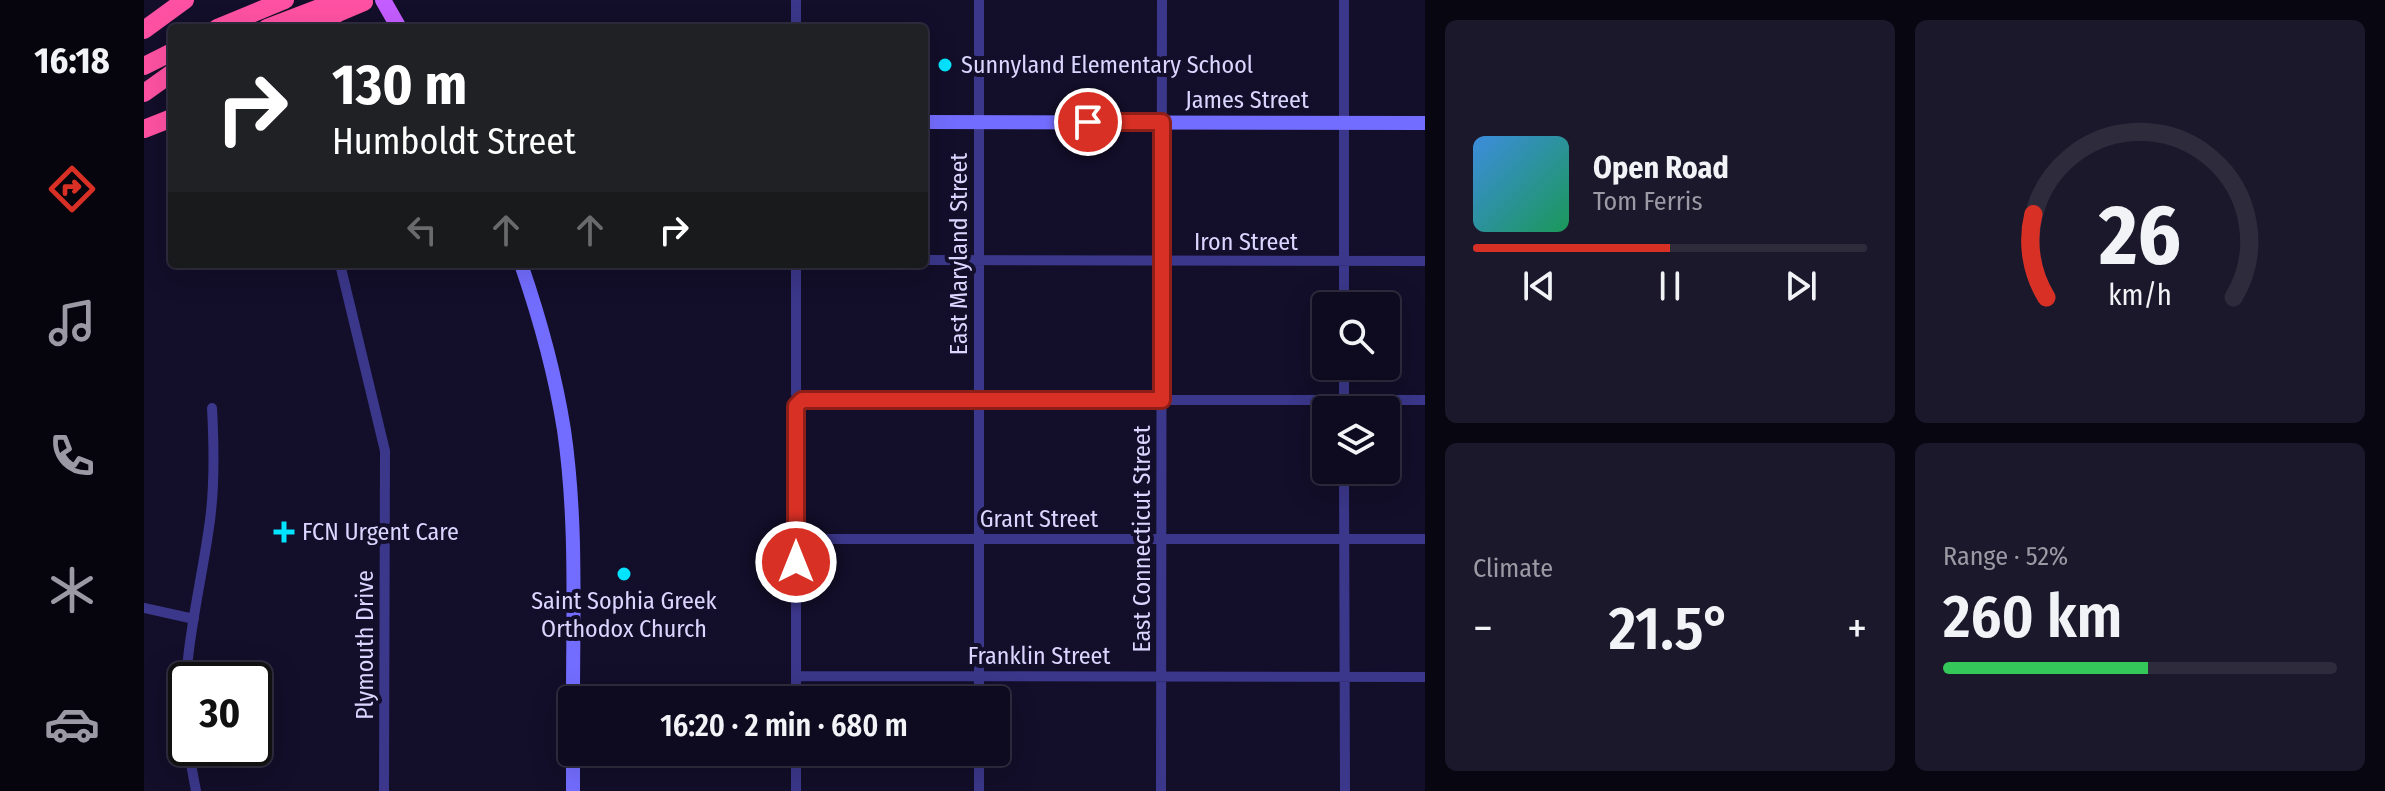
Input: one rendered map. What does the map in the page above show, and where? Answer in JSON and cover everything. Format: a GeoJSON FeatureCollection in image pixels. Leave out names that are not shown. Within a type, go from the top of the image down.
{"type":"FeatureCollection","features":[{"type":"Feature","properties":{"kind":"highway"},"geometry":{"type":"LineString","coordinates":[[144,30],[185,0]]}},
{"type":"Feature","properties":{"kind":"highway"},"geometry":{"type":"LineString","coordinates":[[227,24],[285,0]]}},
{"type":"Feature","properties":{"kind":"highway"},"geometry":{"type":"LineString","coordinates":[[277,24],[340,0]]}},
{"type":"Feature","properties":{"kind":"highway"},"geometry":{"type":"LineString","coordinates":[[321,24],[338,13],[374,1]]}},
{"type":"Feature","properties":{"kind":"highway"},"geometry":{"type":"LineString","coordinates":[[144,66],[168,54]]}},
{"type":"Feature","properties":{"kind":"highway"},"geometry":{"type":"LineString","coordinates":[[144,93],[168,76]]}},
{"type":"Feature","properties":{"kind":"highway"},"geometry":{"type":"LineString","coordinates":[[144,129],[168,120]]}},
{"type":"Feature","properties":{"kind":"main road"},"geometry":{"type":"LineString","coordinates":[[374,1],[395,24]]}},
{"type":"Feature","properties":{"kind":"main road","name":"James Street"},"geometry":{"type":"LineString","coordinates":[[928,122],[1425,123]]}},
{"type":"Feature","properties":{"kind":"main road"},"geometry":{"type":"LineString","coordinates":[[522,268],[543,329],[564,432],[572,530],[573,686]]}},
{"type":"Feature","properties":{"kind":"main road"},"geometry":{"type":"LineString","coordinates":[[573,766],[573,791]]}},
{"type":"Feature","properties":{"kind":"street"},"geometry":{"type":"LineString","coordinates":[[796,0],[796,24]]}},
{"type":"Feature","properties":{"kind":"street","name":"East Maryland Street"},"geometry":{"type":"LineString","coordinates":[[979,0],[979,686]]}},
{"type":"Feature","properties":{"kind":"street","name":"East Connecticut Street"},"geometry":{"type":"LineString","coordinates":[[1161,791],[1162,0]]}},
{"type":"Feature","properties":{"kind":"street"},"geometry":{"type":"LineString","coordinates":[[1344,0],[1344,292]]}},
{"type":"Feature","properties":{"kind":"street","name":"Iron Street"},"geometry":{"type":"LineString","coordinates":[[928,260],[1425,261]]}},
{"type":"Feature","properties":{"kind":"street","name":"Plymouth Drive"},"geometry":{"type":"LineString","coordinates":[[341,268],[385,451],[384,791]]}},
{"type":"Feature","properties":{"kind":"street"},"geometry":{"type":"LineString","coordinates":[[796,268],[796,686]]}},
{"type":"Feature","properties":{"kind":"street"},"geometry":{"type":"LineString","coordinates":[[798,400],[1162,400],[1312,404]]}},
{"type":"Feature","properties":{"kind":"street"},"geometry":{"type":"LineString","coordinates":[[1400,402],[1425,400]]}},
{"type":"Feature","properties":{"kind":"street"},"geometry":{"type":"LineString","coordinates":[[188,662],[210,518],[214,470],[212,408]]}},
{"type":"Feature","properties":{"kind":"street"},"geometry":{"type":"LineString","coordinates":[[1344,484],[1345,791]]}},
{"type":"Feature","properties":{"kind":"street","name":"Grant Street"},"geometry":{"type":"LineString","coordinates":[[796,539],[1425,539]]}},
{"type":"Feature","properties":{"kind":"street"},"geometry":{"type":"LineString","coordinates":[[144,608],[194,619]]}},
{"type":"Feature","properties":{"kind":"street","name":"Franklin Street"},"geometry":{"type":"LineString","coordinates":[[796,676],[1425,677]]}},
{"type":"Feature","properties":{"kind":"street"},"geometry":{"type":"LineString","coordinates":[[191,766],[196,791]]}},
{"type":"Feature","properties":{"kind":"street"},"geometry":{"type":"LineString","coordinates":[[796,766],[796,791]]}},
{"type":"Feature","properties":{"kind":"street"},"geometry":{"type":"LineString","coordinates":[[979,766],[979,791]]}},
{"type":"Feature","properties":{"kind":"place","name":"Sunnyland Elementary School"},"geometry":{"type":"Point","coordinates":[945,65]}},
{"type":"Feature","properties":{"kind":"place","name":"FCN Urgent Care"},"geometry":{"type":"Point","coordinates":[284,532]}},
{"type":"Feature","properties":{"kind":"place","name":"Saint Sophia Greek Orthodox Church"},"geometry":{"type":"Point","coordinates":[624,574]}},
{"type":"Feature","properties":{"kind":"route"},"geometry":{"type":"LineString","coordinates":[[796,562],[796,406],[802,400],[1162,400],[1162,122],[1088,122]]}}]}
